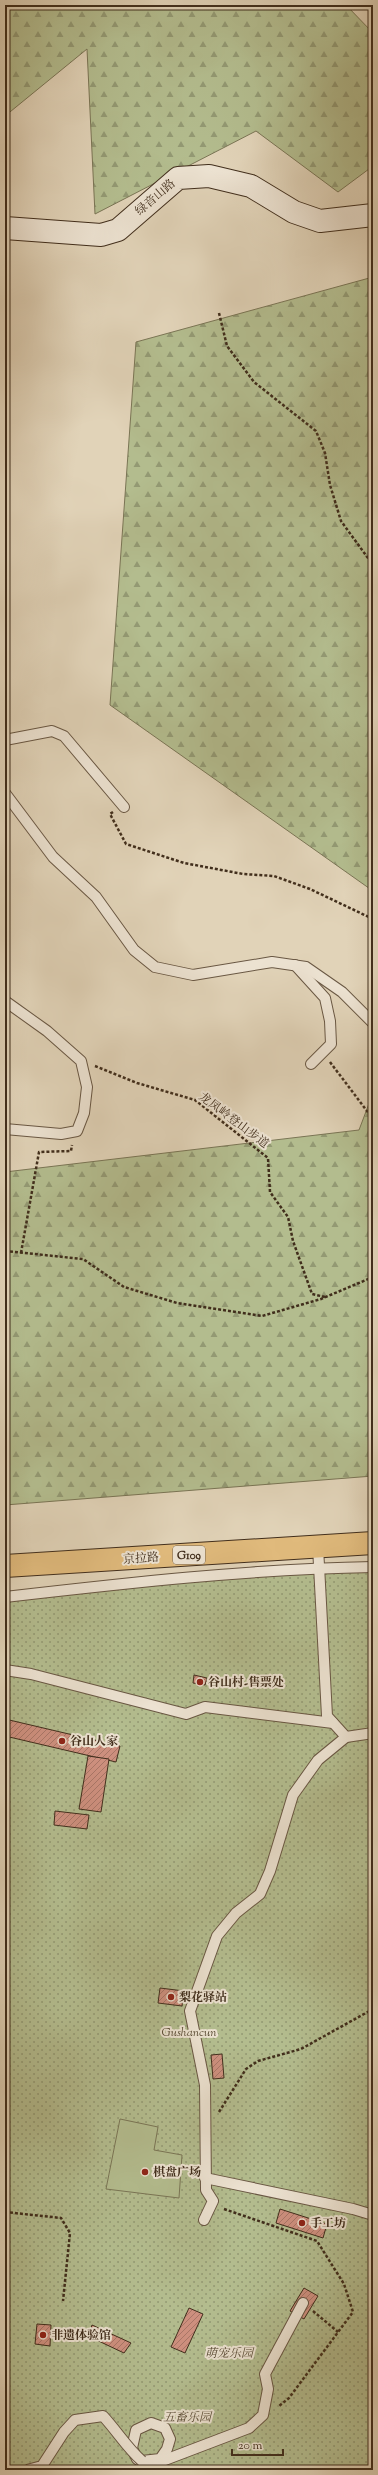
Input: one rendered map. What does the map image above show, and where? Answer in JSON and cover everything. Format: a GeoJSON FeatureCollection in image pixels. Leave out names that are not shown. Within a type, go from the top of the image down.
{"type":"FeatureCollection","features":[{"type":"Feature","properties":{"kind":"highway","name":"京拉路"},"geometry":{"type":"LineString","coordinates":[[5,1566],[319,1557],[373,1544]]}},
{"type":"Feature","properties":{"kind":"street","name":"绿音山路"},"geometry":{"type":"LineString","coordinates":[[5,228],[101,235],[118,230],[178,178],[209,176],[251,186],[294,212],[320,221],[373,215]]}},
{"type":"Feature","properties":{"kind":"lane"},"geometry":{"type":"LineString","coordinates":[[5,740],[52,731],[64,736],[124,807]]}},
{"type":"Feature","properties":{"kind":"lane"},"geometry":{"type":"LineString","coordinates":[[5,793],[53,857],[96,897],[134,950],[155,967],[193,975],[272,962],[306,967],[342,992],[373,1023]]}},
{"type":"Feature","properties":{"kind":"lane"},"geometry":{"type":"LineString","coordinates":[[295,965],[325,998],[330,1021],[331,1044],[311,1064]]}},
{"type":"Feature","properties":{"kind":"lane"},"geometry":{"type":"LineString","coordinates":[[5,1001],[48,1031],[81,1060],[86,1087],[84,1113],[76,1131],[61,1134],[5,1129]]}},
{"type":"Feature","properties":{"kind":"lane"},"geometry":{"type":"LineString","coordinates":[[5,1597],[183,1579],[319,1557],[373,1567]]}},
{"type":"Feature","properties":{"kind":"lane"},"geometry":{"type":"LineString","coordinates":[[319,1557],[327,1716],[346,1737]]}},
{"type":"Feature","properties":{"kind":"lane"},"geometry":{"type":"LineString","coordinates":[[5,1670],[31,1674],[186,1714],[205,1707],[333,1723]]}},
{"type":"Feature","properties":{"kind":"lane"},"geometry":{"type":"LineString","coordinates":[[204,2220],[213,2201],[206,2190],[205,2178],[205,2085],[190,2011],[217,1936],[236,1913],[260,1894],[270,1871],[293,1795],[318,1760],[346,1737],[373,1733]]}},
{"type":"Feature","properties":{"kind":"lane"},"geometry":{"type":"LineString","coordinates":[[205,2178],[353,2209],[373,2215]]}},
{"type":"Feature","properties":{"kind":"lane"},"geometry":{"type":"LineString","coordinates":[[27,2470],[42,2466],[64,2432],[75,2420],[103,2416],[120,2434],[133,2453],[142,2461],[160,2459],[167,2449],[170,2439],[165,2428],[150,2423],[136,2430],[132,2441],[132,2448],[137,2460],[144,2463],[157,2463],[249,2428],[263,2415],[268,2389],[265,2374],[303,2303]]}},
{"type":"Feature","properties":{"kind":"path"},"geometry":{"type":"LineString","coordinates":[[219,313],[226,346],[254,382],[316,431],[325,453],[330,485],[341,521],[373,565]]}},
{"type":"Feature","properties":{"kind":"path"},"geometry":{"type":"LineString","coordinates":[[124,807],[110,814],[126,844],[184,863],[243,874],[274,876],[310,888],[373,919]]}},
{"type":"Feature","properties":{"kind":"path"},"geometry":{"type":"LineString","coordinates":[[322,1053],[373,1119]]}},
{"type":"Feature","properties":{"kind":"path","name":"龙凤岭登山步道"},"geometry":{"type":"LineString","coordinates":[[81,1060],[137,1083],[195,1100],[268,1158],[270,1192],[288,1217],[293,1241],[312,1294],[326,1297]]}},
{"type":"Feature","properties":{"kind":"path"},"geometry":{"type":"LineString","coordinates":[[21,1253],[38,1152],[71,1151],[76,1131]]}},
{"type":"Feature","properties":{"kind":"path"},"geometry":{"type":"LineString","coordinates":[[5,1251],[83,1258],[124,1287],[177,1303],[262,1316],[326,1297],[373,1277]]}},
{"type":"Feature","properties":{"kind":"path"},"geometry":{"type":"LineString","coordinates":[[204,2143],[222,2105],[246,2069],[258,2061],[301,2049],[373,2009]]}},
{"type":"Feature","properties":{"kind":"path"},"geometry":{"type":"LineString","coordinates":[[5,2212],[61,2218],[70,2233],[63,2301]]}},
{"type":"Feature","properties":{"kind":"path"},"geometry":{"type":"LineString","coordinates":[[303,2303],[338,2332]]}},
{"type":"Feature","properties":{"kind":"path"},"geometry":{"type":"LineString","coordinates":[[5,2467],[12,2470]]}},
{"type":"Feature","properties":{"kind":"green space"},"geometry":{"type":"Polygon","coordinates":[[[5,5],[346,5],[373,33],[373,166],[338,192],[256,131],[95,214],[87,49],[5,116],[5,5]]]}},
{"type":"Feature","properties":{"kind":"green space"},"geometry":{"type":"Polygon","coordinates":[[[373,277],[373,891],[110,705],[136,342],[373,277]]]}},
{"type":"Feature","properties":{"kind":"green space"},"geometry":{"type":"Polygon","coordinates":[[[373,1093],[373,1476],[5,1505],[5,1172],[359,1130],[373,1093]]]}},
{"type":"Feature","properties":{"kind":"green space","name":"Gushancun"},"geometry":{"type":"Polygon","coordinates":[[[373,1562],[373,2470],[5,2470],[5,1595],[255,1567],[373,1562]]]}},
{"type":"Feature","properties":{"kind":"green space","name":"棋盘广场"},"geometry":{"type":"Polygon","coordinates":[[[120,2119],[158,2127],[154,2150],[182,2155],[179,2198],[106,2189],[120,2119]]]}},
{"type":"Feature","properties":{"kind":"building","name":"谷山村-售票处"},"geometry":{"type":"Polygon","coordinates":[[[194,1675],[207,1678],[205,1685],[193,1683],[194,1675]]]}},
{"type":"Feature","properties":{"kind":"building","name":"谷山人家"},"geometry":{"type":"Polygon","coordinates":[[[5,1719],[120,1746],[116,1762],[5,1736],[5,1719]]]}},
{"type":"Feature","properties":{"kind":"building"},"geometry":{"type":"Polygon","coordinates":[[[88,1756],[109,1759],[101,1812],[79,1809],[88,1756]]]}},
{"type":"Feature","properties":{"kind":"building"},"geometry":{"type":"Polygon","coordinates":[[[55,1811],[89,1815],[87,1829],[54,1825],[55,1811]]]}},
{"type":"Feature","properties":{"kind":"building","name":"梨花驿站"},"geometry":{"type":"Polygon","coordinates":[[[160,1988],[184,1991],[182,2006],[158,2003],[160,1988]]]}},
{"type":"Feature","properties":{"kind":"building"},"geometry":{"type":"Polygon","coordinates":[[[222,2054],[224,2078],[213,2079],[211,2055],[222,2054]]]}},
{"type":"Feature","properties":{"kind":"building","name":"手工坊"},"geometry":{"type":"Polygon","coordinates":[[[280,2209],[327,2224],[323,2238],[276,2223],[280,2209]]]}},
{"type":"Feature","properties":{"kind":"building"},"geometry":{"type":"Polygon","coordinates":[[[304,2288],[318,2296],[304,2319],[290,2311],[304,2288]]]}},
{"type":"Feature","properties":{"kind":"building"},"geometry":{"type":"Polygon","coordinates":[[[189,2308],[203,2314],[185,2353],[171,2347],[189,2308]]]}},
{"type":"Feature","properties":{"kind":"building","name":"非遗体验馆"},"geometry":{"type":"Polygon","coordinates":[[[37,2324],[51,2325],[50,2346],[35,2344],[37,2324]]]}},
{"type":"Feature","properties":{"kind":"building"},"geometry":{"type":"Polygon","coordinates":[[[92,2325],[131,2343],[124,2353],[88,2336],[92,2325]]]}},
{"type":"Feature","properties":{"kind":"place","name":"谷山村-售票处"},"geometry":{"type":"Point","coordinates":[200,1682]}},
{"type":"Feature","properties":{"kind":"place","name":"谷山人家"},"geometry":{"type":"Point","coordinates":[62,1741]}},
{"type":"Feature","properties":{"kind":"place","name":"梨花驿站"},"geometry":{"type":"Point","coordinates":[171,1997]}},
{"type":"Feature","properties":{"kind":"place","name":"棋盘广场"},"geometry":{"type":"Point","coordinates":[145,2172]}},
{"type":"Feature","properties":{"kind":"place","name":"手工坊"},"geometry":{"type":"Point","coordinates":[302,2223]}},
{"type":"Feature","properties":{"kind":"place","name":"非遗体验馆"},"geometry":{"type":"Point","coordinates":[43,2335]}},
{"type":"Feature","properties":{"kind":"park label","name":"萌宠乐园"},"geometry":{"type":"Point","coordinates":[229,2353]}},
{"type":"Feature","properties":{"kind":"park label","name":"五畜乐园"},"geometry":{"type":"Point","coordinates":[187,2417]}}]}
